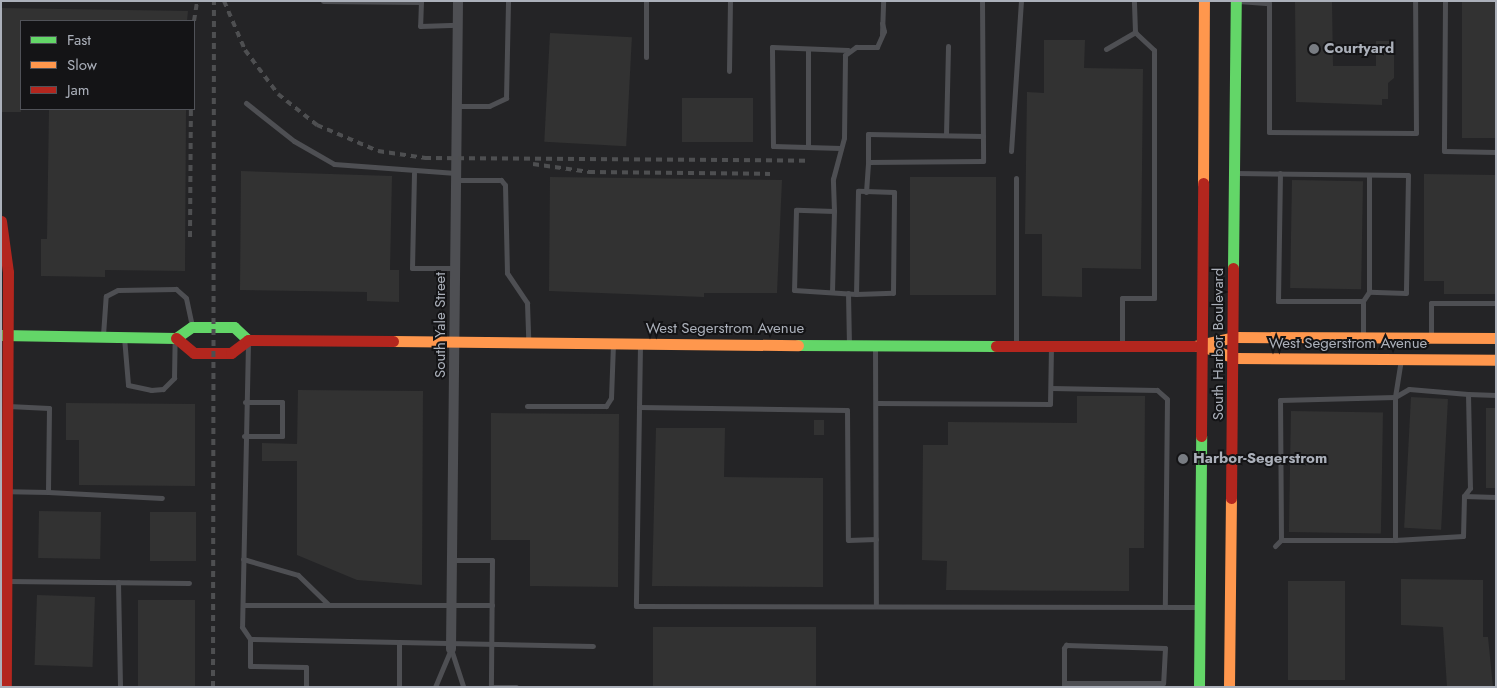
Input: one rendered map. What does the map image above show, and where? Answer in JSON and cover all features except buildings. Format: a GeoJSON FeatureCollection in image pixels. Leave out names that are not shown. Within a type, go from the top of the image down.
{"type":"FeatureCollection","features":[{"type":"Feature","properties":{"kind":"main road","name":"South Harbor Boulevard"},"geometry":{"type":"LineString","coordinates":[[1199,687],[1204,1]]}},
{"type":"Feature","properties":{"kind":"main road","name":"South Harbor Boulevard"},"geometry":{"type":"LineString","coordinates":[[1229,687],[1235,358],[1237,1]]}},
{"type":"Feature","properties":{"kind":"main road"},"geometry":{"type":"LineString","coordinates":[[1,221],[8,272],[5,335],[8,406],[7,491],[4,522],[6,687]]}},
{"type":"Feature","properties":{"kind":"main road"},"geometry":{"type":"LineString","coordinates":[[5,335],[176,338],[192,327],[234,327],[248,340],[231,353],[194,353],[176,338]]}},
{"type":"Feature","properties":{"kind":"main road","name":"West Segerstrom Avenue"},"geometry":{"type":"LineString","coordinates":[[248,340],[1202,346],[1235,337],[1496,338]]}},
{"type":"Feature","properties":{"kind":"main road","name":"West Segerstrom Avenue"},"geometry":{"type":"LineString","coordinates":[[1202,346],[1235,358],[1496,360]]}},
{"type":"Feature","properties":{"kind":"street","name":"South Yale Street"},"geometry":{"type":"LineString","coordinates":[[451,646],[456,342],[458,1]]}},
{"type":"Feature","properties":{"kind":"lane"},"geometry":{"type":"LineString","coordinates":[[323,1],[421,2],[420,26],[458,25]]}},
{"type":"Feature","properties":{"kind":"lane"},"geometry":{"type":"LineString","coordinates":[[457,106],[489,106],[506,98],[508,1]]}},
{"type":"Feature","properties":{"kind":"lane"},"geometry":{"type":"LineString","coordinates":[[646,1],[646,57]]}},
{"type":"Feature","properties":{"kind":"lane"},"geometry":{"type":"LineString","coordinates":[[729,72],[730,1]]}},
{"type":"Feature","properties":{"kind":"lane"},"geometry":{"type":"LineString","coordinates":[[841,148],[773,146],[772,47],[848,50],[877,48],[882,34],[883,1]]}},
{"type":"Feature","properties":{"kind":"lane"},"geometry":{"type":"LineString","coordinates":[[868,162],[983,161],[982,1]]}},
{"type":"Feature","properties":{"kind":"lane"},"geometry":{"type":"LineString","coordinates":[[1011,151],[1021,1]]}},
{"type":"Feature","properties":{"kind":"lane"},"geometry":{"type":"LineString","coordinates":[[1122,346],[1122,298],[1154,298],[1154,50],[1135,32],[1134,1]]}},
{"type":"Feature","properties":{"kind":"lane"},"geometry":{"type":"LineString","coordinates":[[1237,1],[1269,2],[1269,132],[1416,134],[1414,1]]}},
{"type":"Feature","properties":{"kind":"lane"},"geometry":{"type":"LineString","coordinates":[[1445,1],[1444,151],[1496,152]]}},
{"type":"Feature","properties":{"kind":"lane"},"geometry":{"type":"LineString","coordinates":[[1106,49],[1135,32]]}},
{"type":"Feature","properties":{"kind":"lane"},"geometry":{"type":"LineString","coordinates":[[946,136],[948,46]]}},
{"type":"Feature","properties":{"kind":"lane"},"geometry":{"type":"LineString","coordinates":[[808,49],[808,147]]}},
{"type":"Feature","properties":{"kind":"lane"},"geometry":{"type":"LineString","coordinates":[[832,292],[833,179],[841,148],[848,50]]}},
{"type":"Feature","properties":{"kind":"lane"},"geometry":{"type":"LineString","coordinates":[[246,103],[294,141],[334,164],[501,180],[505,185],[506,273],[527,303],[528,342]]}},
{"type":"Feature","properties":{"kind":"lane"},"geometry":{"type":"LineString","coordinates":[[866,192],[868,134],[983,136]]}},
{"type":"Feature","properties":{"kind":"lane"},"geometry":{"type":"LineString","coordinates":[[414,173],[412,268],[456,268]]}},
{"type":"Feature","properties":{"kind":"lane"},"geometry":{"type":"LineString","coordinates":[[1236,173],[1408,175],[1406,293],[1369,292]]}},
{"type":"Feature","properties":{"kind":"lane"},"geometry":{"type":"LineString","coordinates":[[1280,174],[1278,301],[1363,301]]}},
{"type":"Feature","properties":{"kind":"lane"},"geometry":{"type":"LineString","coordinates":[[1363,337],[1363,301],[1369,292],[1369,175]]}},
{"type":"Feature","properties":{"kind":"lane"},"geometry":{"type":"LineString","coordinates":[[1016,178],[1016,346]]}},
{"type":"Feature","properties":{"kind":"lane"},"geometry":{"type":"LineString","coordinates":[[834,211],[796,210],[794,290],[856,294],[893,293],[894,192],[858,191],[856,294]]}},
{"type":"Feature","properties":{"kind":"lane"},"geometry":{"type":"LineString","coordinates":[[103,337],[106,296],[118,290],[176,289],[186,298],[192,327]]}},
{"type":"Feature","properties":{"kind":"lane"},"geometry":{"type":"LineString","coordinates":[[848,293],[849,344]]}},
{"type":"Feature","properties":{"kind":"lane"},"geometry":{"type":"LineString","coordinates":[[1431,338],[1431,303],[1496,303]]}},
{"type":"Feature","properties":{"kind":"lane"},"geometry":{"type":"LineString","coordinates":[[124,337],[128,386],[151,390],[163,389],[174,378],[176,338]]}},
{"type":"Feature","properties":{"kind":"lane"},"geometry":{"type":"LineString","coordinates":[[248,340],[244,436],[242,627],[250,639],[250,666],[306,666],[306,687]]}},
{"type":"Feature","properties":{"kind":"lane"},"geometry":{"type":"LineString","coordinates":[[527,406],[606,406],[611,398],[613,343]]}},
{"type":"Feature","properties":{"kind":"lane"},"geometry":{"type":"LineString","coordinates":[[640,343],[636,606],[1199,607]]}},
{"type":"Feature","properties":{"kind":"lane"},"geometry":{"type":"LineString","coordinates":[[875,345],[876,606]]}},
{"type":"Feature","properties":{"kind":"lane"},"geometry":{"type":"LineString","coordinates":[[876,403],[1050,404],[1051,346]]}},
{"type":"Feature","properties":{"kind":"lane"},"geometry":{"type":"LineString","coordinates":[[1395,540],[1395,397],[1401,360]]}},
{"type":"Feature","properties":{"kind":"lane"},"geometry":{"type":"LineString","coordinates":[[1051,388],[1157,390],[1167,399],[1165,607]]}},
{"type":"Feature","properties":{"kind":"lane"},"geometry":{"type":"LineString","coordinates":[[1281,540],[1280,400],[1395,397],[1409,389],[1496,395]]}},
{"type":"Feature","properties":{"kind":"lane"},"geometry":{"type":"LineString","coordinates":[[1275,546],[1281,540],[1395,540],[1463,536],[1464,496],[1470,488],[1468,394]]}},
{"type":"Feature","properties":{"kind":"lane"},"geometry":{"type":"LineString","coordinates":[[244,436],[282,436],[282,402],[245,402]]}},
{"type":"Feature","properties":{"kind":"lane"},"geometry":{"type":"LineString","coordinates":[[8,406],[49,408],[48,492]]}},
{"type":"Feature","properties":{"kind":"lane"},"geometry":{"type":"LineString","coordinates":[[639,407],[847,410],[848,540],[876,539]]}},
{"type":"Feature","properties":{"kind":"lane"},"geometry":{"type":"LineString","coordinates":[[7,491],[162,498]]}},
{"type":"Feature","properties":{"kind":"lane"},"geometry":{"type":"LineString","coordinates":[[1464,496],[1496,497]]}},
{"type":"Feature","properties":{"kind":"lane"},"geometry":{"type":"LineString","coordinates":[[243,558],[298,576],[329,605]]}},
{"type":"Feature","properties":{"kind":"lane"},"geometry":{"type":"LineString","coordinates":[[452,560],[492,560],[491,687],[516,687]]}},
{"type":"Feature","properties":{"kind":"lane"},"geometry":{"type":"LineString","coordinates":[[4,581],[189,583]]}},
{"type":"Feature","properties":{"kind":"lane"},"geometry":{"type":"LineString","coordinates":[[118,582],[120,687]]}},
{"type":"Feature","properties":{"kind":"lane"},"geometry":{"type":"LineString","coordinates":[[242,605],[492,605]]}},
{"type":"Feature","properties":{"kind":"lane"},"geometry":{"type":"LineString","coordinates":[[250,639],[400,642],[451,646],[491,644],[593,646]]}},
{"type":"Feature","properties":{"kind":"lane"},"geometry":{"type":"LineString","coordinates":[[399,687],[400,642]]}},
{"type":"Feature","properties":{"kind":"lane"},"geometry":{"type":"LineString","coordinates":[[1066,645],[1165,648],[1162,683],[1064,685],[1066,645]]}},
{"type":"Feature","properties":{"kind":"lane"},"geometry":{"type":"LineString","coordinates":[[435,687],[451,646]]}},
{"type":"Feature","properties":{"kind":"lane"},"geometry":{"type":"LineString","coordinates":[[451,646],[463,687]]}},
{"type":"Feature","properties":{"kind":"shaded area"},"geometry":{"type":"Polygon","coordinates":[[[1,1],[1496,1],[1496,687],[1,687],[1,1]]]}},
{"type":"Feature","properties":{"kind":"railway"},"geometry":{"type":"LineString","coordinates":[[194,20],[197,1]]}},
{"type":"Feature","properties":{"kind":"railway"},"geometry":{"type":"LineString","coordinates":[[213,687],[214,1]]}},
{"type":"Feature","properties":{"kind":"railway"},"geometry":{"type":"LineString","coordinates":[[224,1],[245,50],[278,94],[317,125],[378,151],[425,158],[810,161]]}},
{"type":"Feature","properties":{"kind":"railway"},"geometry":{"type":"LineString","coordinates":[[190,237],[191,110]]}},
{"type":"Feature","properties":{"kind":"railway"},"geometry":{"type":"LineString","coordinates":[[533,164],[589,172],[770,174]]}},
{"type":"Feature","properties":{"kind":"traffic: fast"},"geometry":{"type":"LineString","coordinates":[[1233,268],[1236,1]]}},
{"type":"Feature","properties":{"kind":"traffic: fast"},"geometry":{"type":"LineString","coordinates":[[1,335],[176,338],[192,327],[234,327],[248,340]]}},
{"type":"Feature","properties":{"kind":"traffic: fast"},"geometry":{"type":"LineString","coordinates":[[798,345],[996,346]]}},
{"type":"Feature","properties":{"kind":"traffic: fast"},"geometry":{"type":"LineString","coordinates":[[1199,687],[1201,436]]}},
{"type":"Feature","properties":{"kind":"traffic: slow"},"geometry":{"type":"LineString","coordinates":[[1203,183],[1204,1]]}},
{"type":"Feature","properties":{"kind":"traffic: slow"},"geometry":{"type":"LineString","coordinates":[[1194,346],[1235,337],[1496,338]]}},
{"type":"Feature","properties":{"kind":"traffic: slow"},"geometry":{"type":"LineString","coordinates":[[393,341],[798,345]]}},
{"type":"Feature","properties":{"kind":"traffic: slow"},"geometry":{"type":"LineString","coordinates":[[1202,346],[1235,358],[1496,360]]}},
{"type":"Feature","properties":{"kind":"traffic: slow"},"geometry":{"type":"LineString","coordinates":[[1229,687],[1231,498]]}},
{"type":"Feature","properties":{"kind":"traffic: jam"},"geometry":{"type":"LineString","coordinates":[[1201,436],[1203,183]]}},
{"type":"Feature","properties":{"kind":"traffic: jam"},"geometry":{"type":"LineString","coordinates":[[1,221],[8,272],[6,687]]}},
{"type":"Feature","properties":{"kind":"traffic: jam"},"geometry":{"type":"LineString","coordinates":[[1231,498],[1233,268]]}},
{"type":"Feature","properties":{"kind":"traffic: jam"},"geometry":{"type":"LineString","coordinates":[[176,338],[194,353],[231,353],[248,340],[393,341]]}},
{"type":"Feature","properties":{"kind":"traffic: jam"},"geometry":{"type":"LineString","coordinates":[[996,346],[1194,346]]}},
{"type":"Feature","properties":{"kind":"place","name":"Courtyard"},"geometry":{"type":"Point","coordinates":[1314,49]}},
{"type":"Feature","properties":{"kind":"place","name":"Harbor-Segerstrom"},"geometry":{"type":"Point","coordinates":[1183,459]}}]}
